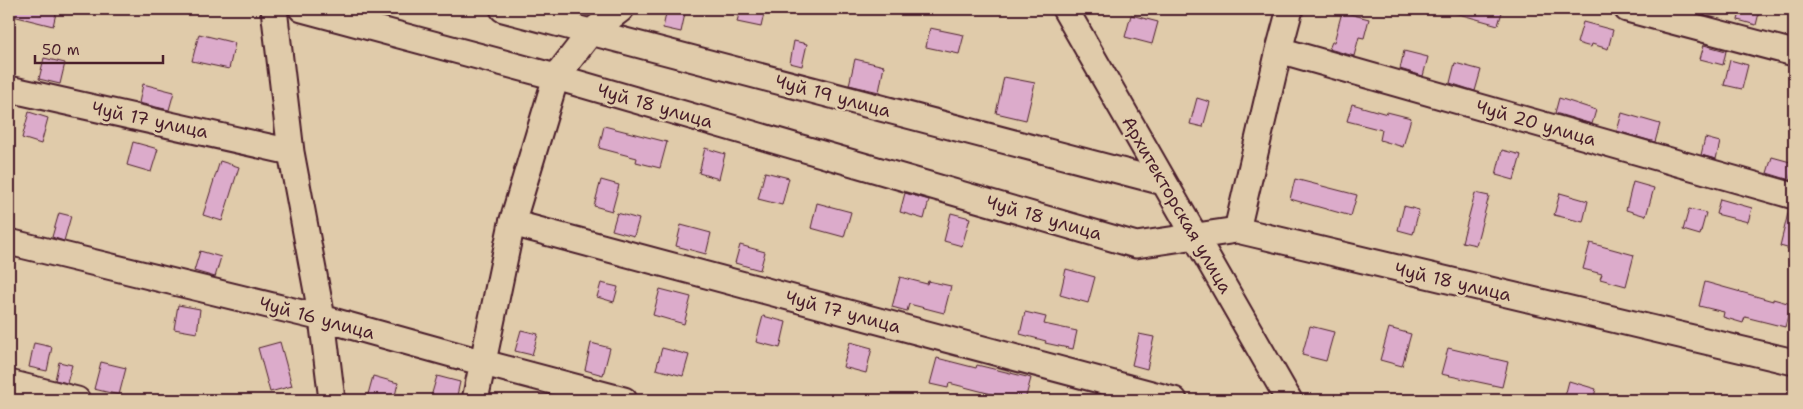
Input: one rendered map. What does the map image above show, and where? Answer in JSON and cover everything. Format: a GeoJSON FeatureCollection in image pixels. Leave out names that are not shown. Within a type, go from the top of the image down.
{"type":"FeatureCollection","features":[{"type":"Feature","properties":{"kind":"street"},"geometry":{"type":"LineString","coordinates":[[274,9],[291,152],[322,318],[332,400]]}},
{"type":"Feature","properties":{"kind":"street","name":"Чуй 18 улица"},"geometry":{"type":"LineString","coordinates":[[302,9],[556,77],[1136,244],[1237,230],[1794,362]]}},
{"type":"Feature","properties":{"kind":"street","name":"Чуй 19 улица"},"geometry":{"type":"LineString","coordinates":[[503,9],[1164,182]]}},
{"type":"Feature","properties":{"kind":"street"},"geometry":{"type":"LineString","coordinates":[[475,400],[512,223],[556,77],[590,33],[622,9]]}},
{"type":"Feature","properties":{"kind":"street","name":"Архитекторская улица"},"geometry":{"type":"LineString","coordinates":[[1064,9],[1289,400]]}},
{"type":"Feature","properties":{"kind":"street"},"geometry":{"type":"LineString","coordinates":[[1237,230],[1278,50],[1290,9]]}},
{"type":"Feature","properties":{"kind":"street"},"geometry":{"type":"LineString","coordinates":[[1627,9],[1794,53]]}},
{"type":"Feature","properties":{"kind":"street","name":"Чуй 20 улица"},"geometry":{"type":"LineString","coordinates":[[1278,50],[1794,196]]}},
{"type":"Feature","properties":{"kind":"street","name":"Чуй 17 улица"},"geometry":{"type":"LineString","coordinates":[[9,89],[291,152]]}},
{"type":"Feature","properties":{"kind":"street","name":"Чуй 17 улица"},"geometry":{"type":"LineString","coordinates":[[512,223],[1174,400]]}},
{"type":"Feature","properties":{"kind":"street","name":"Чуй 16 улица"},"geometry":{"type":"LineString","coordinates":[[9,242],[322,318],[484,364],[624,400]]}},
{"type":"Feature","properties":{"kind":"street"},"geometry":{"type":"LineString","coordinates":[[9,383],[76,400]]}},
{"type":"Feature","properties":{"kind":"building"},"geometry":{"type":"Polygon","coordinates":[[[9,9],[57,9],[53,26],[9,15],[9,9]]]}},
{"type":"Feature","properties":{"kind":"building"},"geometry":{"type":"Polygon","coordinates":[[[667,9],[686,9],[681,32],[663,28],[667,9]]]}},
{"type":"Feature","properties":{"kind":"building"},"geometry":{"type":"Polygon","coordinates":[[[740,9],[765,9],[761,27],[737,22],[740,9]]]}},
{"type":"Feature","properties":{"kind":"building"},"geometry":{"type":"Polygon","coordinates":[[[1456,9],[1503,9],[1498,25],[1455,13],[1456,9]]]}},
{"type":"Feature","properties":{"kind":"building"},"geometry":{"type":"Polygon","coordinates":[[[1741,9],[1760,9],[1756,25],[1738,20],[1741,9]]]}},
{"type":"Feature","properties":{"kind":"building"},"geometry":{"type":"Polygon","coordinates":[[[1342,12],[1369,19],[1364,38],[1359,37],[1354,56],[1329,49],[1332,42],[1334,42],[1342,12]]]}},
{"type":"Feature","properties":{"kind":"building"},"geometry":{"type":"Polygon","coordinates":[[[1131,15],[1158,22],[1152,44],[1125,37],[1131,15]]]}},
{"type":"Feature","properties":{"kind":"building"},"geometry":{"type":"Polygon","coordinates":[[[1583,22],[1613,30],[1608,49],[1592,44],[1591,47],[1577,43],[1583,22]]]}},
{"type":"Feature","properties":{"kind":"building"},"geometry":{"type":"Polygon","coordinates":[[[930,28],[964,35],[959,54],[926,47],[930,28]]]}},
{"type":"Feature","properties":{"kind":"building"},"geometry":{"type":"Polygon","coordinates":[[[199,34],[235,43],[229,69],[192,61],[199,34]]]}},
{"type":"Feature","properties":{"kind":"building"},"geometry":{"type":"Polygon","coordinates":[[[794,41],[807,44],[802,66],[790,63],[794,41]]]}},
{"type":"Feature","properties":{"kind":"building"},"geometry":{"type":"Polygon","coordinates":[[[1704,45],[1726,51],[1723,65],[1700,59],[1704,45]]]}},
{"type":"Feature","properties":{"kind":"building"},"geometry":{"type":"Polygon","coordinates":[[[1404,51],[1428,57],[1423,76],[1400,69],[1404,51]]]}},
{"type":"Feature","properties":{"kind":"building"},"geometry":{"type":"Polygon","coordinates":[[[44,58],[65,63],[60,84],[39,79],[44,58]]]}},
{"type":"Feature","properties":{"kind":"building"},"geometry":{"type":"Polygon","coordinates":[[[855,59],[884,66],[879,92],[849,85],[855,59]]]}},
{"type":"Feature","properties":{"kind":"building"},"geometry":{"type":"Polygon","coordinates":[[[1730,60],[1748,65],[1742,89],[1724,85],[1730,60]]]}},
{"type":"Feature","properties":{"kind":"building"},"geometry":{"type":"Polygon","coordinates":[[[1455,63],[1481,70],[1475,91],[1450,83],[1455,63]]]}},
{"type":"Feature","properties":{"kind":"building"},"geometry":{"type":"Polygon","coordinates":[[[1004,77],[1035,83],[1026,120],[996,113],[1004,77]]]}},
{"type":"Feature","properties":{"kind":"building"},"geometry":{"type":"Polygon","coordinates":[[[143,84],[174,92],[169,110],[139,103],[143,84]]]}},
{"type":"Feature","properties":{"kind":"building"},"geometry":{"type":"Polygon","coordinates":[[[1197,98],[1210,102],[1203,127],[1190,124],[1197,98]]]}},
{"type":"Feature","properties":{"kind":"building"},"geometry":{"type":"Polygon","coordinates":[[[1559,98],[1596,110],[1592,124],[1555,113],[1559,98]]]}},
{"type":"Feature","properties":{"kind":"building"},"geometry":{"type":"Polygon","coordinates":[[[1352,104],[1387,114],[1387,112],[1411,118],[1403,147],[1380,140],[1382,130],[1347,121],[1352,104]]]}},
{"type":"Feature","properties":{"kind":"building"},"geometry":{"type":"Polygon","coordinates":[[[29,112],[48,118],[41,144],[22,138],[29,112]]]}},
{"type":"Feature","properties":{"kind":"building"},"geometry":{"type":"Polygon","coordinates":[[[1622,113],[1660,124],[1655,142],[1617,131],[1622,113]]]}},
{"type":"Feature","properties":{"kind":"building"},"geometry":{"type":"Polygon","coordinates":[[[604,126],[667,142],[660,168],[636,162],[637,158],[599,148],[604,126]]]}},
{"type":"Feature","properties":{"kind":"building"},"geometry":{"type":"Polygon","coordinates":[[[1705,138],[1720,142],[1716,159],[1701,155],[1705,138]]]}},
{"type":"Feature","properties":{"kind":"building"},"geometry":{"type":"Polygon","coordinates":[[[133,142],[158,149],[151,172],[127,165],[133,142]]]}},
{"type":"Feature","properties":{"kind":"building"},"geometry":{"type":"Polygon","coordinates":[[[705,148],[725,154],[719,179],[699,173],[705,148]]]}},
{"type":"Feature","properties":{"kind":"building"},"geometry":{"type":"Polygon","coordinates":[[[1502,150],[1521,155],[1514,180],[1496,175],[1502,150]]]}},
{"type":"Feature","properties":{"kind":"building"},"geometry":{"type":"Polygon","coordinates":[[[1772,157],[1794,163],[1790,180],[1767,173],[1772,157]]]}},
{"type":"Feature","properties":{"kind":"building"},"geometry":{"type":"Polygon","coordinates":[[[220,161],[239,167],[222,221],[203,215],[220,161]]]}},
{"type":"Feature","properties":{"kind":"building"},"geometry":{"type":"Polygon","coordinates":[[[765,172],[789,178],[782,205],[758,199],[765,172]]]}},
{"type":"Feature","properties":{"kind":"building"},"geometry":{"type":"Polygon","coordinates":[[[1295,179],[1357,195],[1351,216],[1290,199],[1295,179]]]}},
{"type":"Feature","properties":{"kind":"building"},"geometry":{"type":"Polygon","coordinates":[[[601,180],[619,185],[612,211],[594,206],[601,180]]]}},
{"type":"Feature","properties":{"kind":"building"},"geometry":{"type":"Polygon","coordinates":[[[1633,182],[1654,188],[1646,216],[1626,210],[1633,182]]]}},
{"type":"Feature","properties":{"kind":"building"},"geometry":{"type":"Polygon","coordinates":[[[905,193],[929,200],[924,219],[900,212],[905,193]]]}},
{"type":"Feature","properties":{"kind":"building"},"geometry":{"type":"Polygon","coordinates":[[[1475,193],[1489,196],[1476,245],[1462,242],[1475,193]]]}},
{"type":"Feature","properties":{"kind":"building"},"geometry":{"type":"Polygon","coordinates":[[[1560,193],[1588,201],[1583,222],[1554,215],[1560,193]]]}},
{"type":"Feature","properties":{"kind":"building"},"geometry":{"type":"Polygon","coordinates":[[[1720,199],[1752,208],[1748,222],[1716,214],[1720,199]]]}},
{"type":"Feature","properties":{"kind":"building"},"geometry":{"type":"Polygon","coordinates":[[[817,203],[851,212],[844,237],[811,228],[817,203]]]}},
{"type":"Feature","properties":{"kind":"building"},"geometry":{"type":"Polygon","coordinates":[[[1404,206],[1419,210],[1413,234],[1398,230],[1404,206]]]}},
{"type":"Feature","properties":{"kind":"building"},"geometry":{"type":"Polygon","coordinates":[[[1689,209],[1706,213],[1700,235],[1683,230],[1689,209]]]}},
{"type":"Feature","properties":{"kind":"building"},"geometry":{"type":"Polygon","coordinates":[[[1789,209],[1794,210],[1794,250],[1780,246],[1789,209]]]}},
{"type":"Feature","properties":{"kind":"building"},"geometry":{"type":"Polygon","coordinates":[[[59,213],[71,216],[64,241],[52,237],[59,213]]]}},
{"type":"Feature","properties":{"kind":"building"},"geometry":{"type":"Polygon","coordinates":[[[617,213],[639,219],[634,236],[612,230],[617,213]]]}},
{"type":"Feature","properties":{"kind":"building"},"geometry":{"type":"Polygon","coordinates":[[[951,213],[970,218],[962,246],[944,241],[951,213]]]}},
{"type":"Feature","properties":{"kind":"building"},"geometry":{"type":"Polygon","coordinates":[[[681,225],[711,233],[706,254],[676,246],[681,225]]]}},
{"type":"Feature","properties":{"kind":"building"},"geometry":{"type":"Polygon","coordinates":[[[1590,243],[1634,255],[1626,286],[1600,279],[1602,274],[1583,269],[1590,243]]]}},
{"type":"Feature","properties":{"kind":"building"},"geometry":{"type":"Polygon","coordinates":[[[740,245],[765,252],[760,270],[735,263],[740,245]]]}},
{"type":"Feature","properties":{"kind":"building"},"geometry":{"type":"Polygon","coordinates":[[[200,251],[221,257],[215,277],[194,271],[200,251]]]}},
{"type":"Feature","properties":{"kind":"building"},"geometry":{"type":"Polygon","coordinates":[[[1066,269],[1095,277],[1088,303],[1060,295],[1066,269]]]}},
{"type":"Feature","properties":{"kind":"building"},"geometry":{"type":"Polygon","coordinates":[[[900,277],[927,284],[928,281],[951,286],[944,313],[909,304],[907,311],[892,307],[900,277]]]}},
{"type":"Feature","properties":{"kind":"building"},"geometry":{"type":"Polygon","coordinates":[[[1705,282],[1773,301],[1773,299],[1791,304],[1785,327],[1745,317],[1743,323],[1723,317],[1724,312],[1699,306],[1705,282]]]}},
{"type":"Feature","properties":{"kind":"building"},"geometry":{"type":"Polygon","coordinates":[[[601,283],[618,287],[614,302],[597,297],[601,283]]]}},
{"type":"Feature","properties":{"kind":"building"},"geometry":{"type":"Polygon","coordinates":[[[660,289],[691,297],[684,324],[653,315],[660,289]]]}},
{"type":"Feature","properties":{"kind":"building"},"geometry":{"type":"Polygon","coordinates":[[[178,305],[200,309],[197,333],[174,329],[178,305]]]}},
{"type":"Feature","properties":{"kind":"building"},"geometry":{"type":"Polygon","coordinates":[[[1025,312],[1046,317],[1044,324],[1077,331],[1073,349],[1045,343],[1046,341],[1020,334],[1025,312]]]}},
{"type":"Feature","properties":{"kind":"building"},"geometry":{"type":"Polygon","coordinates":[[[763,316],[786,322],[780,348],[756,342],[763,316]]]}},
{"type":"Feature","properties":{"kind":"building"},"geometry":{"type":"Polygon","coordinates":[[[1310,326],[1334,332],[1326,361],[1302,355],[1310,326]]]}},
{"type":"Feature","properties":{"kind":"building"},"geometry":{"type":"Polygon","coordinates":[[[1389,328],[1411,334],[1402,366],[1380,360],[1389,328]]]}},
{"type":"Feature","properties":{"kind":"building"},"geometry":{"type":"Polygon","coordinates":[[[521,330],[538,334],[532,355],[515,351],[521,330]]]}},
{"type":"Feature","properties":{"kind":"building"},"geometry":{"type":"Polygon","coordinates":[[[1139,334],[1154,337],[1147,369],[1132,365],[1139,334]]]}},
{"type":"Feature","properties":{"kind":"building"},"geometry":{"type":"Polygon","coordinates":[[[280,342],[292,386],[270,392],[258,348],[280,342]]]}},
{"type":"Feature","properties":{"kind":"building"},"geometry":{"type":"Polygon","coordinates":[[[850,342],[872,348],[866,373],[843,367],[850,342]]]}},
{"type":"Feature","properties":{"kind":"building"},"geometry":{"type":"Polygon","coordinates":[[[34,343],[52,347],[47,371],[29,367],[34,343]]]}},
{"type":"Feature","properties":{"kind":"building"},"geometry":{"type":"Polygon","coordinates":[[[591,343],[610,348],[603,375],[585,370],[591,343]]]}},
{"type":"Feature","properties":{"kind":"building"},"geometry":{"type":"Polygon","coordinates":[[[662,348],[689,355],[683,376],[656,369],[662,348]]]}},
{"type":"Feature","properties":{"kind":"building"},"geometry":{"type":"Polygon","coordinates":[[[1448,348],[1508,362],[1502,387],[1441,374],[1448,348]]]}},
{"type":"Feature","properties":{"kind":"building"},"geometry":{"type":"Polygon","coordinates":[[[937,358],[976,368],[977,365],[1031,378],[1025,400],[1006,400],[1007,398],[949,383],[948,388],[930,384],[937,358]]]}},
{"type":"Feature","properties":{"kind":"building"},"geometry":{"type":"Polygon","coordinates":[[[59,362],[72,365],[67,383],[55,380],[59,362]]]}},
{"type":"Feature","properties":{"kind":"building"},"geometry":{"type":"Polygon","coordinates":[[[101,362],[126,368],[119,395],[94,389],[101,362]]]}},
{"type":"Feature","properties":{"kind":"building"},"geometry":{"type":"Polygon","coordinates":[[[373,376],[398,383],[394,400],[367,398],[373,376]]]}},
{"type":"Feature","properties":{"kind":"building"},"geometry":{"type":"Polygon","coordinates":[[[437,376],[460,382],[456,400],[430,400],[437,376]]]}},
{"type":"Feature","properties":{"kind":"building"},"geometry":{"type":"Polygon","coordinates":[[[1569,381],[1596,389],[1593,400],[1564,400],[1569,381]]]}}]}
